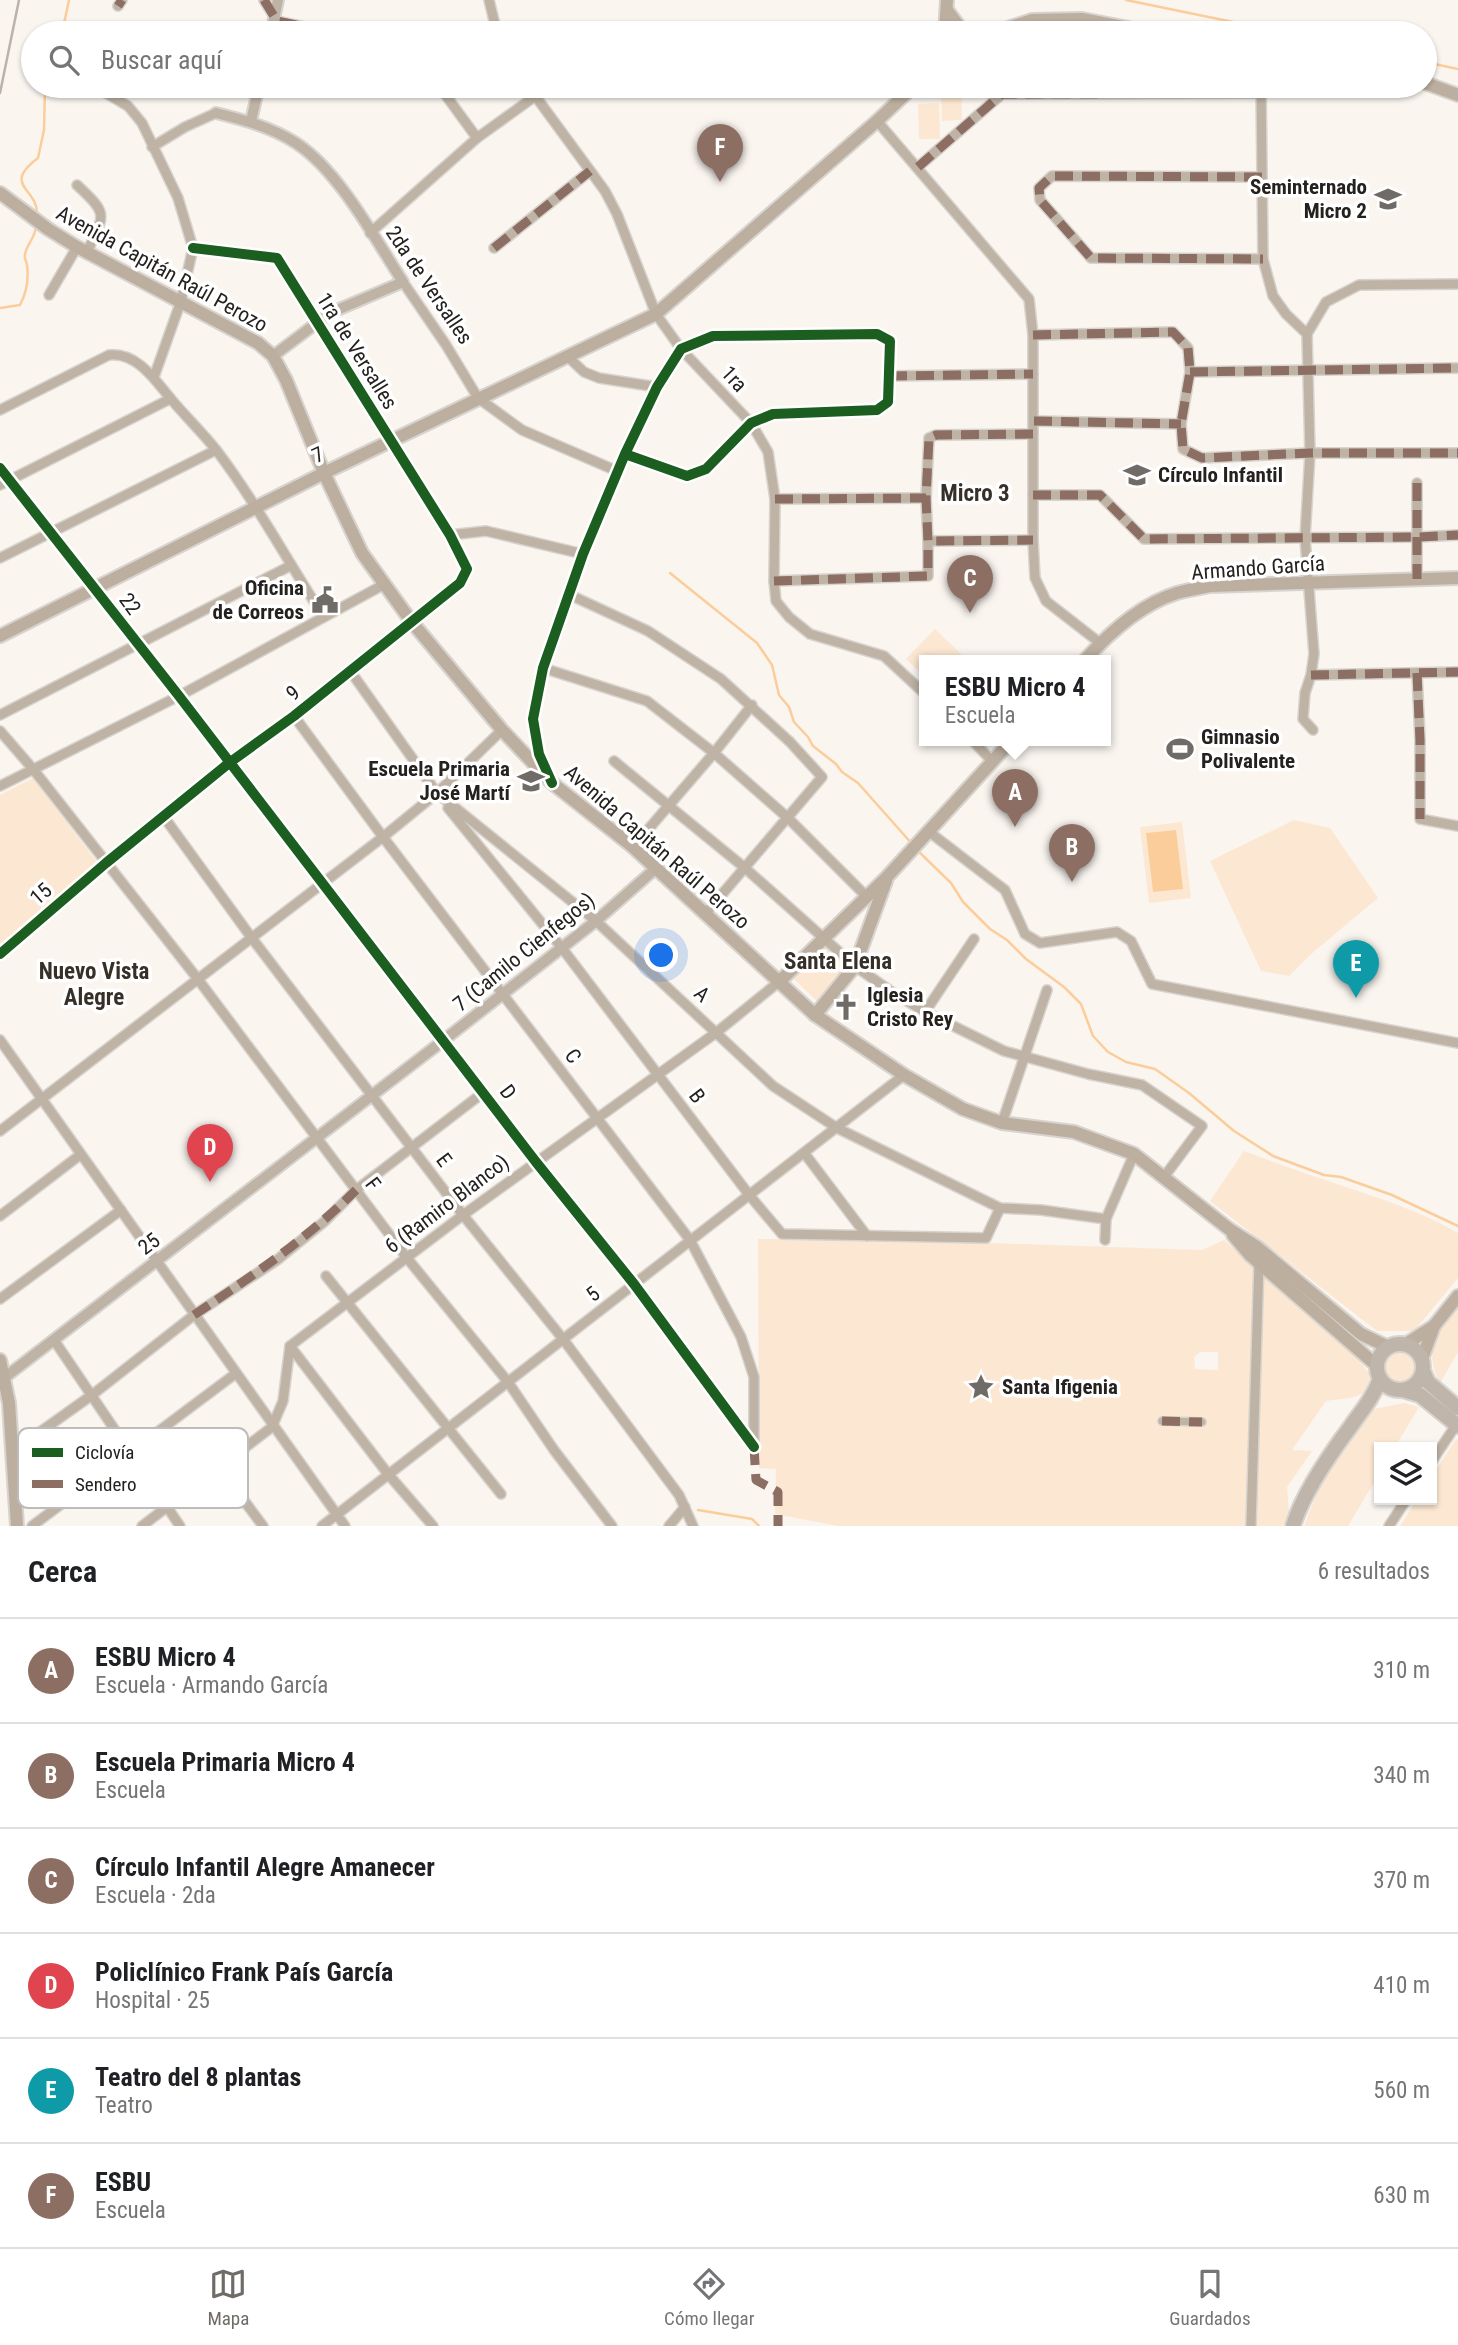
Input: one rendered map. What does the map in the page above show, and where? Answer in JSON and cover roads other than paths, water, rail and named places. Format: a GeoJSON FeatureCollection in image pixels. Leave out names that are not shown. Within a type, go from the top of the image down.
{"type":"FeatureCollection","features":[{"type":"Feature","properties":{"kind":"main road"},"geometry":{"type":"LineString","coordinates":[[947,5],[957,21]]}},
{"type":"Feature","properties":{"kind":"main road"},"geometry":{"type":"LineString","coordinates":[[1029,21],[1092,21]]}},
{"type":"Feature","properties":{"kind":"main road"},"geometry":{"type":"LineString","coordinates":[[1437,87],[1458,95]]}},
{"type":"Feature","properties":{"kind":"main road","name":"7"},"geometry":{"type":"LineString","coordinates":[[0,636],[324,473],[656,314],[901,98]]}},
{"type":"Feature","properties":{"kind":"main road","name":"Avenida Capitán Raúl Perozo"},"geometry":{"type":"LineString","coordinates":[[0,192],[48,229],[258,343],[272,356],[286,380],[351,534],[383,585],[411,621],[502,730],[552,782],[632,848],[815,1015],[904,1075],[963,1109],[1002,1123],[1074,1132],[1134,1154],[1229,1229],[1378,1372]]}},
{"type":"Feature","properties":{"kind":"main road","name":"Armando García"},"geometry":{"type":"LineString","coordinates":[[1089,655],[1135,615],[1176,593],[1210,586],[1458,578]]}},
{"type":"Feature","properties":{"kind":"main road"},"geometry":{"type":"LineString","coordinates":[[924,835],[1006,746]]}},
{"type":"Feature","properties":{"kind":"main road","name":"6 (Ramiro Blanco)"},"geometry":{"type":"LineString","coordinates":[[780,981],[887,877],[924,835]]}},
{"type":"Feature","properties":{"kind":"main road"},"geometry":{"type":"LineString","coordinates":[[815,1015],[855,966],[887,877]]}},
{"type":"Feature","properties":{"kind":"main road","name":"Avenida Capitán Raúl Perozo"},"geometry":{"type":"LineString","coordinates":[[1255,1255],[1361,1334],[1388,1347]]}},
{"type":"Feature","properties":{"kind":"main road"},"geometry":{"type":"LineString","coordinates":[[1371,1400],[1380,1354],[1388,1347],[1406,1345],[1434,1326],[1458,1296]]}},
{"type":"Feature","properties":{"kind":"main road"},"geometry":{"type":"LineString","coordinates":[[1293,1526],[1298,1512],[1335,1449],[1371,1400],[1383,1392],[1412,1387],[1419,1380],[1424,1371],[1434,1326]]}},
{"type":"Feature","properties":{"kind":"main road"},"geometry":{"type":"LineString","coordinates":[[1406,1345],[1416,1350],[1424,1371],[1451,1408],[1457,1425]]}},
{"type":"Feature","properties":{"kind":"main road"},"geometry":{"type":"LineString","coordinates":[[0,1360],[4,1378],[5,1421],[12,1452],[17,1526]]}},
{"type":"Feature","properties":{"kind":"main road"},"geometry":{"type":"LineString","coordinates":[[1378,1372],[1386,1386],[1420,1395],[1451,1408]]}},
{"type":"Feature","properties":{"kind":"street"},"geometry":{"type":"LineString","coordinates":[[264,0],[277,21]]}},
{"type":"Feature","properties":{"kind":"street"},"geometry":{"type":"LineString","coordinates":[[273,21],[278,0]]}},
{"type":"Feature","properties":{"kind":"street"},"geometry":{"type":"LineString","coordinates":[[489,0],[494,21]]}},
{"type":"Feature","properties":{"kind":"street"},"geometry":{"type":"LineString","coordinates":[[114,98],[128,106],[142,123],[177,198],[193,248],[181,301],[153,377]]}},
{"type":"Feature","properties":{"kind":"street"},"geometry":{"type":"LineString","coordinates":[[251,121],[256,98]]}},
{"type":"Feature","properties":{"kind":"street"},"geometry":{"type":"LineString","coordinates":[[448,98],[477,138]]}},
{"type":"Feature","properties":{"kind":"street"},"geometry":{"type":"LineString","coordinates":[[370,233],[477,138],[533,98]]}},
{"type":"Feature","properties":{"kind":"street","name":"1ra"},"geometry":{"type":"LineString","coordinates":[[535,98],[605,191],[617,214],[656,314],[681,349],[751,423],[768,452],[775,499],[776,601],[789,617],[810,634],[884,656],[919,688]]}},
{"type":"Feature","properties":{"kind":"street"},"geometry":{"type":"LineString","coordinates":[[918,167],[997,98]]}},
{"type":"Feature","properties":{"kind":"street"},"geometry":{"type":"LineString","coordinates":[[1261,98],[1263,259],[1273,296],[1286,314],[1307,334]]}},
{"type":"Feature","properties":{"kind":"street"},"geometry":{"type":"LineString","coordinates":[[152,147],[185,127],[216,113]]}},
{"type":"Feature","properties":{"kind":"street","name":"2da de Versalles"},"geometry":{"type":"LineString","coordinates":[[216,113],[251,121],[297,143],[328,170],[446,345],[478,398],[522,430],[617,471]]}},
{"type":"Feature","properties":{"kind":"street"},"geometry":{"type":"LineString","coordinates":[[877,121],[1030,299],[1033,335],[1035,578],[1046,601],[1100,643]]}},
{"type":"Feature","properties":{"kind":"street"},"geometry":{"type":"LineString","coordinates":[[494,248],[590,171]]}},
{"type":"Feature","properties":{"kind":"street"},"geometry":{"type":"LineString","coordinates":[[1262,177],[1052,176],[1039,188],[1040,200],[1091,258],[1263,259]]}},
{"type":"Feature","properties":{"kind":"street"},"geometry":{"type":"LineString","coordinates":[[49,295],[102,220],[101,210],[77,185]]}},
{"type":"Feature","properties":{"kind":"street","name":"1ra de Versalles"},"geometry":{"type":"LineString","coordinates":[[193,248],[276,258],[450,535]]}},
{"type":"Feature","properties":{"kind":"street"},"geometry":{"type":"LineString","coordinates":[[272,356],[330,313],[403,282]]}},
{"type":"Feature","properties":{"kind":"street"},"geometry":{"type":"LineString","coordinates":[[1313,730],[1303,719],[1305,693],[1314,654],[1305,538],[1310,453],[1307,334],[1326,302],[1359,285],[1458,284]]}},
{"type":"Feature","properties":{"kind":"street"},"geometry":{"type":"LineString","coordinates":[[1033,335],[1173,332],[1188,348],[1190,372],[1181,424],[1184,449],[1202,458],[1310,453],[1458,453]]}},
{"type":"Feature","properties":{"kind":"street"},"geometry":{"type":"LineString","coordinates":[[552,782],[539,754],[533,719],[542,668],[583,554],[617,471],[656,387],[681,349],[713,336],[877,334],[890,341],[888,402],[877,410],[773,414],[751,423],[706,469],[687,475],[625,454]]}},
{"type":"Feature","properties":{"kind":"street"},"geometry":{"type":"LineString","coordinates":[[0,410],[109,355],[128,357],[153,377],[216,450],[324,617]]}},
{"type":"Feature","properties":{"kind":"street"},"geometry":{"type":"LineString","coordinates":[[567,356],[584,372],[599,378],[656,387]]}},
{"type":"Feature","properties":{"kind":"street"},"geometry":{"type":"LineString","coordinates":[[1190,372],[1458,368]]}},
{"type":"Feature","properties":{"kind":"street"},"geometry":{"type":"LineString","coordinates":[[889,376],[1033,374]]}},
{"type":"Feature","properties":{"kind":"street"},"geometry":{"type":"LineString","coordinates":[[4,483],[170,399]]}},
{"type":"Feature","properties":{"kind":"street"},"geometry":{"type":"LineString","coordinates":[[1034,421],[1181,424]]}},
{"type":"Feature","properties":{"kind":"street"},"geometry":{"type":"LineString","coordinates":[[774,581],[928,576],[926,498],[929,438],[936,435],[1033,434]]}},
{"type":"Feature","properties":{"kind":"street"},"geometry":{"type":"LineString","coordinates":[[0,558],[216,450]]}},
{"type":"Feature","properties":{"kind":"street","name":"22"},"geometry":{"type":"LineString","coordinates":[[0,468],[4,483],[51,533],[229,763]]}},
{"type":"Feature","properties":{"kind":"street"},"geometry":{"type":"LineString","coordinates":[[1417,483],[1417,579]]}},
{"type":"Feature","properties":{"kind":"street"},"geometry":{"type":"LineString","coordinates":[[1033,495],[1100,495],[1144,539],[1458,535]]}},
{"type":"Feature","properties":{"kind":"street"},"geometry":{"type":"LineString","coordinates":[[775,499],[926,498]]}},
{"type":"Feature","properties":{"kind":"street"},"geometry":{"type":"LineString","coordinates":[[450,535],[486,531],[583,554]]}},
{"type":"Feature","properties":{"kind":"street","name":"9"},"geometry":{"type":"LineString","coordinates":[[106,863],[229,763],[351,672],[460,583],[467,569],[450,535]]}},
{"type":"Feature","properties":{"kind":"street"},"geometry":{"type":"LineString","coordinates":[[928,541],[1033,540]]}},
{"type":"Feature","properties":{"kind":"street"},"geometry":{"type":"LineString","coordinates":[[0,715],[290,566]]}},
{"type":"Feature","properties":{"kind":"street"},"geometry":{"type":"LineString","coordinates":[[0,786],[179,696],[383,585]]}},
{"type":"Feature","properties":{"kind":"street"},"geometry":{"type":"LineString","coordinates":[[568,594],[648,631],[721,679],[752,705],[822,777],[706,914]]}},
{"type":"Feature","properties":{"kind":"street"},"geometry":{"type":"LineString","coordinates":[[542,668],[647,701],[714,753],[788,818],[867,897]]}},
{"type":"Feature","properties":{"kind":"street","name":"A"},"geometry":{"type":"LineString","coordinates":[[351,672],[437,793],[596,921],[773,1086],[837,1128],[1000,1208],[1041,1210],[1106,1219]]}},
{"type":"Feature","properties":{"kind":"street"},"geometry":{"type":"LineString","coordinates":[[1311,675],[1458,672]]}},
{"type":"Feature","properties":{"kind":"street"},"geometry":{"type":"LineString","coordinates":[[1418,673],[1420,819],[1458,826]]}},
{"type":"Feature","properties":{"kind":"street"},"geometry":{"type":"LineString","coordinates":[[632,848],[752,705]]}},
{"type":"Feature","properties":{"kind":"street","name":"C"},"geometry":{"type":"LineString","coordinates":[[294,716],[690,1240],[741,1337],[754,1377],[754,1447]]}},
{"type":"Feature","properties":{"kind":"street"},"geometry":{"type":"LineString","coordinates":[[0,1131],[383,837],[437,793],[502,730]]}},
{"type":"Feature","properties":{"kind":"street","name":"F"},"geometry":{"type":"LineString","coordinates":[[0,731],[33,769],[197,978],[407,1258],[508,1382],[554,1450],[612,1526]]}},
{"type":"Feature","properties":{"kind":"street"},"geometry":{"type":"LineString","coordinates":[[978,746],[992,761]]}},
{"type":"Feature","properties":{"kind":"street"},"geometry":{"type":"LineString","coordinates":[[614,761],[745,868],[855,966],[925,1012],[1004,1051],[1088,1074],[1142,1085],[1202,1126],[1164,1177]]}},
{"type":"Feature","properties":{"kind":"street","name":"D"},"geometry":{"type":"LineString","coordinates":[[229,763],[536,1162],[634,1284],[754,1447]]}},
{"type":"Feature","properties":{"kind":"street","name":"B"},"geometry":{"type":"LineString","coordinates":[[437,793],[562,948],[750,1196],[782,1234],[986,1238],[1000,1208]]}},
{"type":"Feature","properties":{"kind":"street","name":"E"},"geometry":{"type":"LineString","coordinates":[[164,817],[251,937],[680,1494],[693,1526]]}},
{"type":"Feature","properties":{"kind":"street"},"geometry":{"type":"LineString","coordinates":[[924,835],[1005,890],[1025,934],[1040,943],[1117,932],[1132,941],[1152,984],[1458,1043]]}},
{"type":"Feature","properties":{"kind":"street","name":"15"},"geometry":{"type":"LineString","coordinates":[[0,954],[106,863]]}},
{"type":"Feature","properties":{"kind":"street","name":"7 (Camilo Cienfegos)"},"geometry":{"type":"LineString","coordinates":[[317,1140],[596,921],[655,869]]}},
{"type":"Feature","properties":{"kind":"street"},"geometry":{"type":"LineString","coordinates":[[925,1012],[974,939]]}},
{"type":"Feature","properties":{"kind":"street","name":"6 (Ramiro Blanco)"},"geometry":{"type":"LineString","coordinates":[[290,1346],[463,1214],[717,1032],[780,981]]}},
{"type":"Feature","properties":{"kind":"street"},"geometry":{"type":"LineString","coordinates":[[1002,1123],[1047,990]]}},
{"type":"Feature","properties":{"kind":"street"},"geometry":{"type":"LineString","coordinates":[[2,1046],[345,1526]]}},
{"type":"Feature","properties":{"kind":"street","name":"5"},"geometry":{"type":"LineString","coordinates":[[322,1526],[904,1075]]}},
{"type":"Feature","properties":{"kind":"street"},"geometry":{"type":"LineString","coordinates":[[46,1428],[194,1315],[276,1260],[324,1221],[356,1190],[484,1092]]}},
{"type":"Feature","properties":{"kind":"street","name":"25"},"geometry":{"type":"LineString","coordinates":[[4,1378],[317,1140]]}},
{"type":"Feature","properties":{"kind":"street"},"geometry":{"type":"LineString","coordinates":[[805,1154],[867,1236]]}},
{"type":"Feature","properties":{"kind":"street"},"geometry":{"type":"LineString","coordinates":[[1105,1240],[1106,1219],[1134,1154]]}},
{"type":"Feature","properties":{"kind":"street"},"geometry":{"type":"LineString","coordinates":[[0,1216],[80,1155]]}},
{"type":"Feature","properties":{"kind":"street"},"geometry":{"type":"LineString","coordinates":[[0,1299],[121,1210]]}},
{"type":"Feature","properties":{"kind":"street"},"geometry":{"type":"LineString","coordinates":[[1251,1526],[1255,1255]]}},
{"type":"Feature","properties":{"kind":"street"},"geometry":{"type":"LineString","coordinates":[[326,1276],[450,1427],[501,1494]]}},
{"type":"Feature","properties":{"kind":"street"},"geometry":{"type":"LineString","coordinates":[[54,1340],[114,1428]]}},
{"type":"Feature","properties":{"kind":"street"},"geometry":{"type":"LineString","coordinates":[[248,1445],[272,1427],[283,1401],[290,1346]]}},
{"type":"Feature","properties":{"kind":"street"},"geometry":{"type":"LineString","coordinates":[[290,1346],[388,1474],[433,1526]]}},
{"type":"Feature","properties":{"kind":"street"},"geometry":{"type":"LineString","coordinates":[[165,1428],[235,1374]]}},
{"type":"Feature","properties":{"kind":"street"},"geometry":{"type":"LineString","coordinates":[[1162,1421],[1202,1422]]}},
{"type":"Feature","properties":{"kind":"street"},"geometry":{"type":"LineString","coordinates":[[1437,1454],[1457,1425]]}},
{"type":"Feature","properties":{"kind":"street"},"geometry":{"type":"LineString","coordinates":[[12,1452],[18,1448]]}},
{"type":"Feature","properties":{"kind":"street"},"geometry":{"type":"LineString","coordinates":[[1389,1526],[1403,1505]]}},
{"type":"Feature","properties":{"kind":"street"},"geometry":{"type":"LineString","coordinates":[[248,1506],[263,1526]]}},
{"type":"Feature","properties":{"kind":"street"},"geometry":{"type":"LineString","coordinates":[[669,1526],[685,1507]]}},
{"type":"Feature","properties":{"kind":"street"},"geometry":{"type":"LineString","coordinates":[[32,1526],[57,1508]]}},
{"type":"Feature","properties":{"kind":"street"},"geometry":{"type":"LineString","coordinates":[[142,1526],[166,1508]]}},
{"type":"Feature","properties":{"kind":"street"},"geometry":{"type":"LineString","coordinates":[[168,1508],[180,1526]]}},
{"type":"Feature","properties":{"kind":"waterway"},"geometry":{"type":"LineString","coordinates":[[65,21],[69,0]]}},
{"type":"Feature","properties":{"kind":"waterway"},"geometry":{"type":"LineString","coordinates":[[1126,0],[1228,21]]}},
{"type":"Feature","properties":{"kind":"waterway"},"geometry":{"type":"LineString","coordinates":[[1437,65],[1458,69]]}},
{"type":"Feature","properties":{"kind":"waterway"},"geometry":{"type":"LineString","coordinates":[[37,214],[36,205],[24,187],[22,175],[38,158],[44,130],[45,98]]}},
{"type":"Feature","properties":{"kind":"waterway"},"geometry":{"type":"LineString","coordinates":[[0,308],[20,305],[28,281],[25,254],[36,227]]}},
{"type":"Feature","properties":{"kind":"waterway"},"geometry":{"type":"LineString","coordinates":[[670,573],[757,643],[772,665],[779,695],[789,707],[794,722],[813,746],[858,783],[913,845]]}},
{"type":"Feature","properties":{"kind":"waterway"},"geometry":{"type":"LineString","coordinates":[[917,850],[951,883],[963,902],[990,929],[1007,940],[1081,1004],[1093,1036],[1108,1052],[1126,1062],[1155,1069],[1189,1093],[1234,1131],[1273,1156],[1324,1175],[1341,1177],[1392,1195],[1458,1226]]}},
{"type":"Feature","properties":{"kind":"waterway"},"geometry":{"type":"LineString","coordinates":[[698,1510],[752,1519],[759,1526]]}},
{"type":"Feature","properties":{"kind":"railway"},"geometry":{"type":"LineString","coordinates":[[0,93],[19,0]]}},
{"type":"Feature","properties":{"kind":"place","name":"ESBU"},"geometry":{"type":"Point","coordinates":[720,182]}},
{"type":"Feature","properties":{"kind":"place","name":"Seminternado Micro 2"},"geometry":{"type":"Point","coordinates":[1388,199]}},
{"type":"Feature","properties":{"kind":"place","name":"Círculo Infantil"},"geometry":{"type":"Point","coordinates":[1137,475]}},
{"type":"Feature","properties":{"kind":"place","name":"Oficina de Correos"},"geometry":{"type":"Point","coordinates":[325,600]}},
{"type":"Feature","properties":{"kind":"place","name":"Círculo Infantil Alegre Amanecer"},"geometry":{"type":"Point","coordinates":[970,613]}},
{"type":"Feature","properties":{"kind":"place","name":"Gimnasio Polivalente"},"geometry":{"type":"Point","coordinates":[1180,749]}},
{"type":"Feature","properties":{"kind":"place","name":"Escuela Primaria José Martí"},"geometry":{"type":"Point","coordinates":[531,781]}},
{"type":"Feature","properties":{"kind":"place","name":"ESBU Micro 4"},"geometry":{"type":"Point","coordinates":[1015,827]}},
{"type":"Feature","properties":{"kind":"place","name":"Escuela Primaria Micro 4"},"geometry":{"type":"Point","coordinates":[1072,882]}},
{"type":"Feature","properties":{"kind":"place","name":"Teatro del 8 plantas"},"geometry":{"type":"Point","coordinates":[1356,998]}},
{"type":"Feature","properties":{"kind":"place","name":"Iglesia Cristo Rey"},"geometry":{"type":"Point","coordinates":[846,1007]}},
{"type":"Feature","properties":{"kind":"place","name":"Policlínico Frank País García"},"geometry":{"type":"Point","coordinates":[210,1182]}},
{"type":"Feature","properties":{"kind":"place","name":"Santa Ifigenia"},"geometry":{"type":"Point","coordinates":[981,1387]}},
{"type":"Feature","properties":{"kind":"district","name":"Micro 3"},"geometry":{"type":"Point","coordinates":[975,493]}},
{"type":"Feature","properties":{"kind":"district","name":"Santa Elena"},"geometry":{"type":"Point","coordinates":[838,961]}},
{"type":"Feature","properties":{"kind":"district","name":"Nuevo Vista Alegre"},"geometry":{"type":"Point","coordinates":[94,984]}}]}
